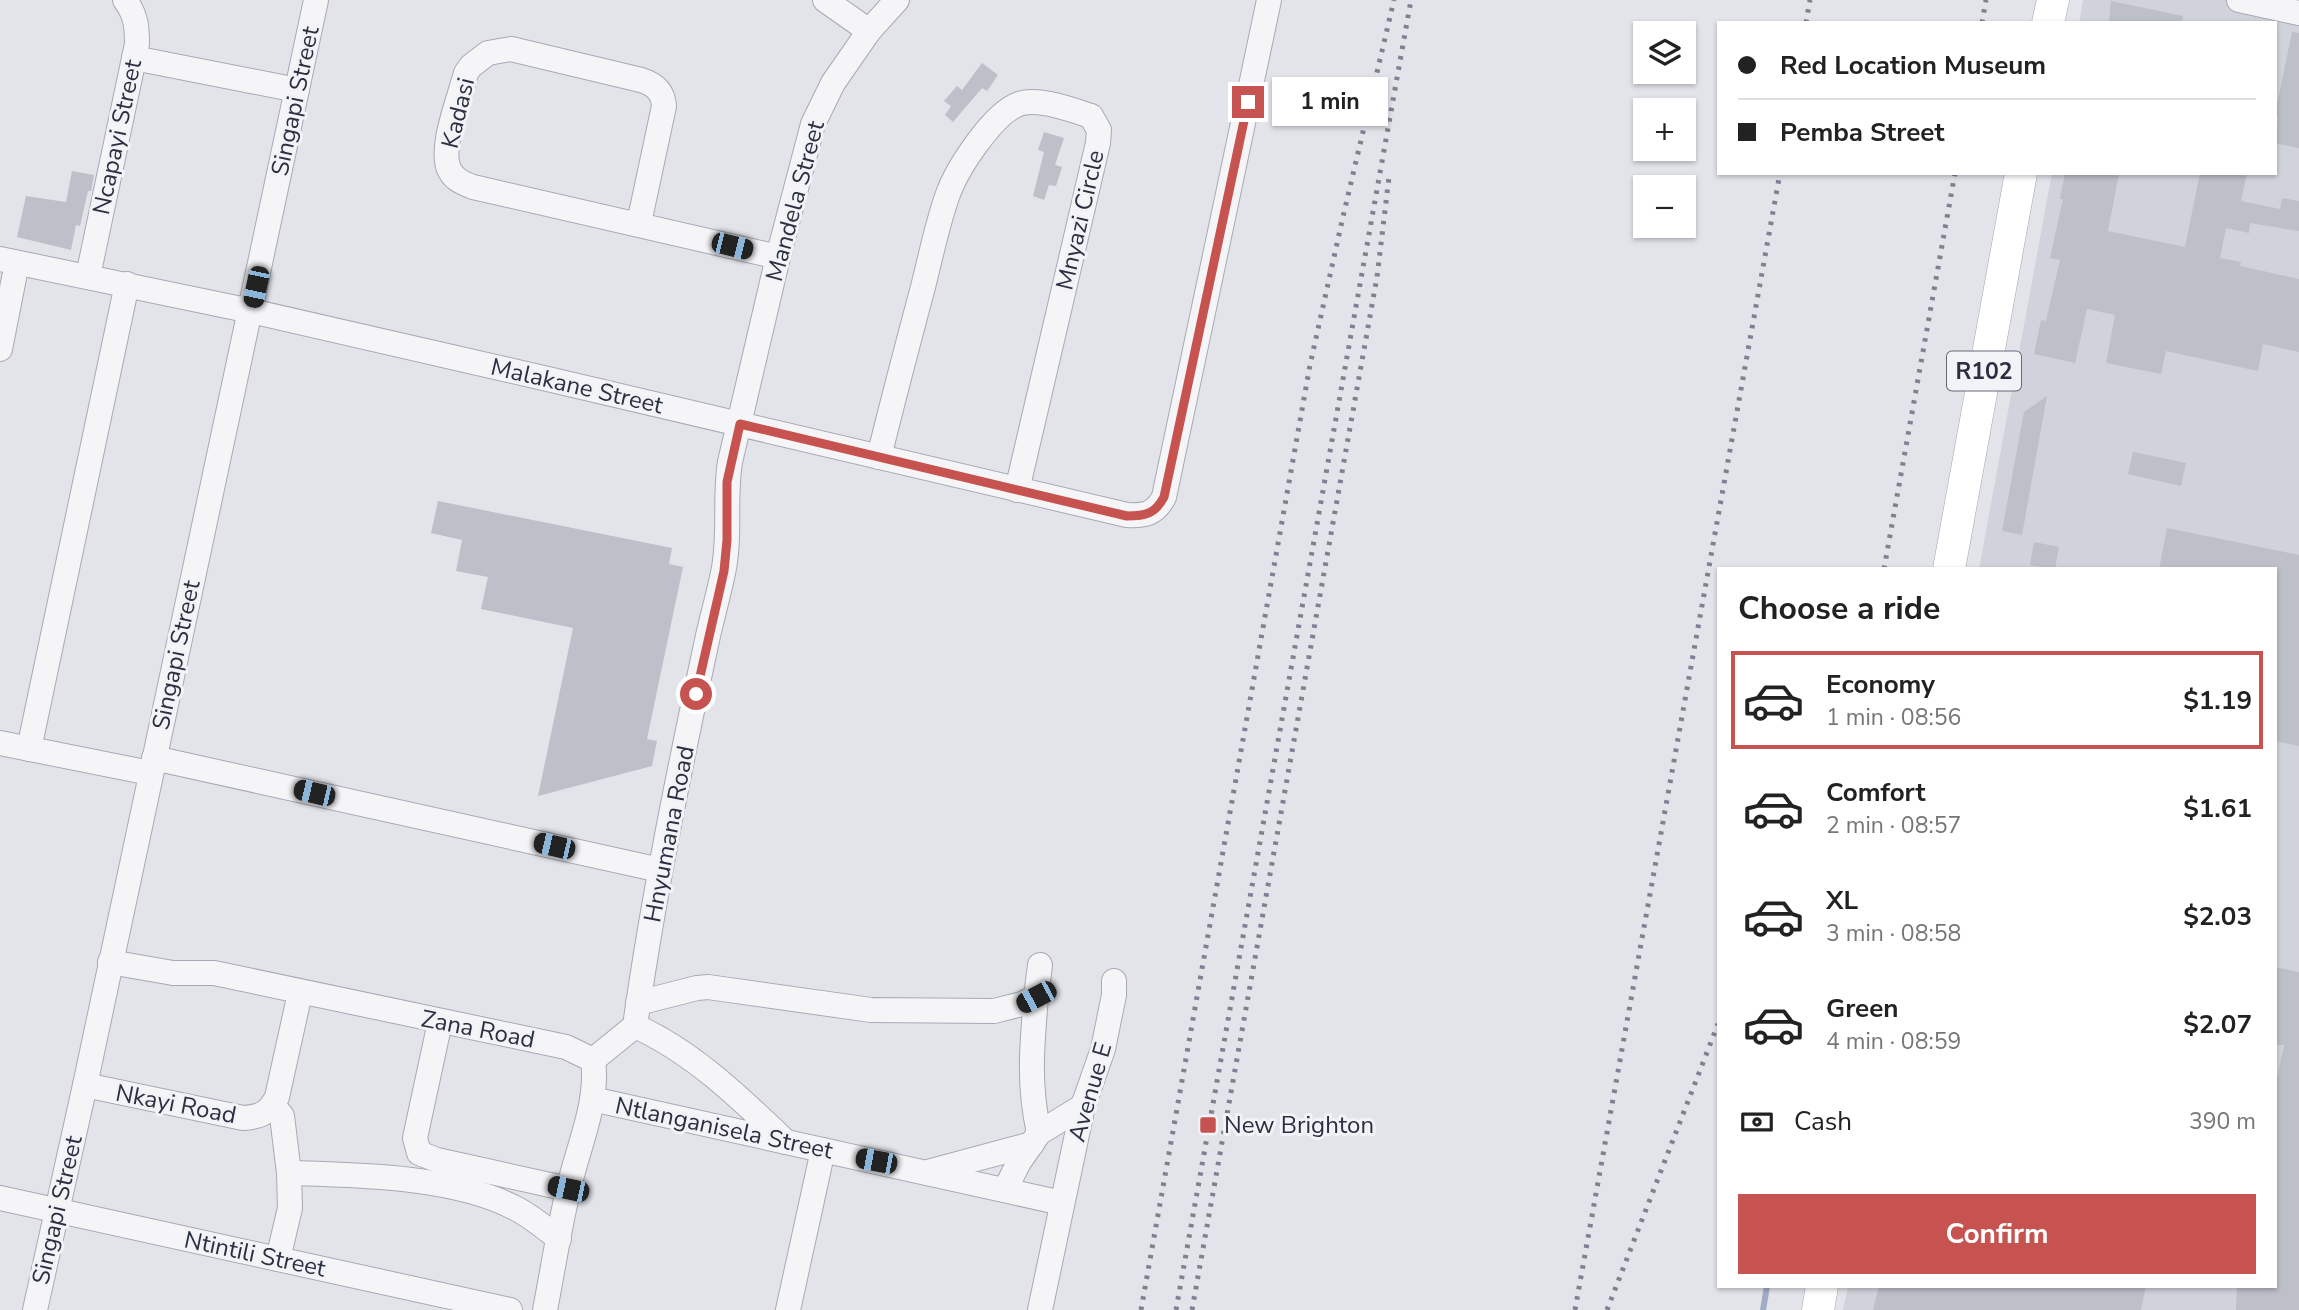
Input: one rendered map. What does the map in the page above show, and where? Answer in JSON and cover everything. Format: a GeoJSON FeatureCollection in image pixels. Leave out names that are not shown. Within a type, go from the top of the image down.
{"type":"FeatureCollection","features":[{"type":"Feature","properties":{"kind":"main road"},"geometry":{"type":"LineString","coordinates":[[2048,21],[2053,0]]}},
{"type":"Feature","properties":{"kind":"main road","name":"R102"},"geometry":{"type":"LineString","coordinates":[[1949,567],[2021,175]]}},
{"type":"Feature","properties":{"kind":"main road"},"geometry":{"type":"LineString","coordinates":[[1818,1310],[1822,1288]]}},
{"type":"Feature","properties":{"kind":"street","name":"Ncapayi Street"},"geometry":{"type":"LineString","coordinates":[[88,276],[134,58],[137,25],[125,0]]}},
{"type":"Feature","properties":{"kind":"street","name":"Singapi Street"},"geometry":{"type":"LineString","coordinates":[[35,1310],[316,0]]}},
{"type":"Feature","properties":{"kind":"street"},"geometry":{"type":"LineString","coordinates":[[825,0],[869,31]]}},
{"type":"Feature","properties":{"kind":"street","name":"Mandela Street"},"geometry":{"type":"LineString","coordinates":[[740,424],[778,257],[813,124],[833,83],[869,31],[897,0]]}},
{"type":"Feature","properties":{"kind":"street","name":"Malakane Street"},"geometry":{"type":"LineString","coordinates":[[9,261],[251,311],[1127,516],[1141,516],[1152,513],[1164,497],[1269,0]]}},
{"type":"Feature","properties":{"kind":"street"},"geometry":{"type":"LineString","coordinates":[[2239,0],[2299,13]]}},
{"type":"Feature","properties":{"kind":"street","name":"Kadasi"},"geometry":{"type":"LineString","coordinates":[[639,223],[664,106],[656,87],[641,80],[511,49],[488,53],[471,66],[466,73],[446,150],[448,168],[457,180],[473,187],[778,257]]}},
{"type":"Feature","properties":{"kind":"street"},"geometry":{"type":"LineString","coordinates":[[134,58],[297,90]]}},
{"type":"Feature","properties":{"kind":"street","name":"Mnyazi Circle"},"geometry":{"type":"LineString","coordinates":[[879,457],[935,238],[948,193],[955,179],[989,129],[1010,108],[1021,103],[1060,107],[1091,117],[1099,130],[1098,143],[1017,490]]}},
{"type":"Feature","properties":{"kind":"street"},"geometry":{"type":"LineString","coordinates":[[0,349],[9,261]]}},
{"type":"Feature","properties":{"kind":"street"},"geometry":{"type":"LineString","coordinates":[[29,749],[127,284]]}},
{"type":"Feature","properties":{"kind":"street","name":"Hnyumana Road"},"geometry":{"type":"LineString","coordinates":[[636,1015],[660,870],[706,643],[724,571],[727,482],[740,424]]}},
{"type":"Feature","properties":{"kind":"street"},"geometry":{"type":"LineString","coordinates":[[0,743],[152,765],[660,870]]}},
{"type":"Feature","properties":{"kind":"street","name":"Zana Road"},"geometry":{"type":"LineString","coordinates":[[110,962],[173,973],[214,973],[566,1047],[593,1060]]}},
{"type":"Feature","properties":{"kind":"street"},"geometry":{"type":"LineString","coordinates":[[1005,1189],[1035,1138],[1030,1072],[1040,965]]}},
{"type":"Feature","properties":{"kind":"street","name":"Avenue E"},"geometry":{"type":"LineString","coordinates":[[1040,1310],[1083,1106],[1103,1049],[1114,995],[1114,981]]}},
{"type":"Feature","properties":{"kind":"street"},"geometry":{"type":"LineString","coordinates":[[545,1310],[568,1189],[592,1099],[595,1080],[593,1060],[636,1015],[697,988],[872,1010],[994,1011],[1022,1004],[1036,997]]}},
{"type":"Feature","properties":{"kind":"street","name":"Nkayi Road"},"geometry":{"type":"LineString","coordinates":[[85,1085],[243,1118],[262,1115],[277,1097],[300,993]]}},
{"type":"Feature","properties":{"kind":"street"},"geometry":{"type":"LineString","coordinates":[[636,1015],[654,1034],[730,1089],[786,1142]]}},
{"type":"Feature","properties":{"kind":"street"},"geometry":{"type":"LineString","coordinates":[[440,1022],[415,1138],[419,1153],[438,1160],[568,1189]]}},
{"type":"Feature","properties":{"kind":"street","name":"Ntlanganisela Street"},"geometry":{"type":"LineString","coordinates":[[592,1099],[1062,1203]]}},
{"type":"Feature","properties":{"kind":"street"},"geometry":{"type":"LineString","coordinates":[[273,1105],[282,1116],[289,1173],[290,1208],[278,1259]]}},
{"type":"Feature","properties":{"kind":"street"},"geometry":{"type":"LineString","coordinates":[[929,1172],[1035,1138],[1083,1106]]}},
{"type":"Feature","properties":{"kind":"street"},"geometry":{"type":"LineString","coordinates":[[788,1310],[824,1150]]}},
{"type":"Feature","properties":{"kind":"street"},"geometry":{"type":"LineString","coordinates":[[289,1173],[396,1178],[465,1191],[498,1200],[517,1209],[559,1239]]}},
{"type":"Feature","properties":{"kind":"street"},"geometry":{"type":"LineString","coordinates":[[517,1209],[543,1184]]}},
{"type":"Feature","properties":{"kind":"street","name":"Ntintili Street"},"geometry":{"type":"LineString","coordinates":[[0,1198],[510,1310]]}},
{"type":"Feature","properties":{"kind":"shaded area"},"geometry":{"type":"Polygon","coordinates":[[[2083,0],[2299,0],[2299,1310],[1843,1310],[1848,1288],[2277,1288],[2277,567],[1979,567],[2052,175],[2277,175],[2277,21],[2079,21],[2083,0]]]}},
{"type":"Feature","properties":{"kind":"building"},"geometry":{"type":"Polygon","coordinates":[[[2111,1],[2183,16],[2182,21],[2109,21],[2111,1]]]}},
{"type":"Feature","properties":{"kind":"building"},"geometry":{"type":"Polygon","coordinates":[[[2292,32],[2299,33],[2299,148],[2277,143],[2277,104],[2292,32]]]}},
{"type":"Feature","properties":{"kind":"building"},"geometry":{"type":"Polygon","coordinates":[[[982,63],[998,75],[987,91],[982,88],[953,122],[945,115],[951,106],[944,101],[957,86],[962,90],[982,63]]]}},
{"type":"Feature","properties":{"kind":"building"},"geometry":{"type":"Polygon","coordinates":[[[1044,132],[1064,138],[1055,165],[1062,167],[1056,186],[1049,185],[1044,200],[1033,196],[1044,152],[1038,150],[1044,132]]]}},
{"type":"Feature","properties":{"kind":"building"},"geometry":{"type":"Polygon","coordinates":[[[72,171],[94,175],[80,226],[76,225],[71,250],[17,237],[26,196],[66,202],[72,171]]]}},
{"type":"Feature","properties":{"kind":"building"},"geometry":{"type":"Polygon","coordinates":[[[2065,175],[2119,175],[2108,231],[2185,247],[2200,175],[2247,175],[2241,201],[2280,209],[2282,198],[2299,201],[2299,231],[2250,223],[2249,233],[2226,228],[2220,258],[2241,262],[2240,266],[2299,279],[2299,352],[2263,344],[2258,371],[2166,351],[2161,374],[2106,363],[2115,315],[2087,309],[2075,363],[2034,354],[2041,320],[2046,321],[2060,260],[2050,258],[2063,199],[2060,199],[2065,175]]]}},
{"type":"Feature","properties":{"kind":"building"},"geometry":{"type":"Polygon","coordinates":[[[2047,396],[2022,535],[2002,531],[2024,412],[2047,396]]]}},
{"type":"Feature","properties":{"kind":"building"},"geometry":{"type":"Polygon","coordinates":[[[2133,452],[2186,463],[2181,486],[2128,474],[2133,452]]]}},
{"type":"Feature","properties":{"kind":"building"},"geometry":{"type":"Polygon","coordinates":[[[438,501],[672,548],[669,564],[683,567],[647,739],[657,741],[652,766],[538,796],[573,628],[481,609],[488,577],[456,571],[462,540],[431,533],[438,501]]]}},
{"type":"Feature","properties":{"kind":"building"},"geometry":{"type":"Polygon","coordinates":[[[2167,528],[2299,555],[2299,746],[2277,741],[2277,567],[2159,567],[2167,528]]]}},
{"type":"Feature","properties":{"kind":"building"},"geometry":{"type":"Polygon","coordinates":[[[2034,542],[2059,547],[2055,567],[2030,565],[2034,542]]]}},
{"type":"Feature","properties":{"kind":"building"},"geometry":{"type":"Polygon","coordinates":[[[2277,967],[2299,972],[2299,1310],[2236,1310],[2237,1288],[2277,1288],[2277,1078],[2284,1045],[2277,1045],[2277,967]]]}},
{"type":"Feature","properties":{"kind":"building"},"geometry":{"type":"Polygon","coordinates":[[[1878,1288],[2146,1288],[2141,1310],[1873,1310],[1878,1288]]]}},
{"type":"Feature","properties":{"kind":"waterway"},"geometry":{"type":"LineString","coordinates":[[1763,1310],[1767,1288]]}},
{"type":"Feature","properties":{"kind":"railway"},"geometry":{"type":"LineString","coordinates":[[1141,1310],[1310,365],[1394,0]]}},
{"type":"Feature","properties":{"kind":"railway"},"geometry":{"type":"LineString","coordinates":[[1176,1310],[1411,0]]}},
{"type":"Feature","properties":{"kind":"railway"},"geometry":{"type":"LineString","coordinates":[[1806,21],[1810,0]]}},
{"type":"Feature","properties":{"kind":"railway"},"geometry":{"type":"LineString","coordinates":[[1982,21],[1986,0]]}},
{"type":"Feature","properties":{"kind":"railway"},"geometry":{"type":"LineString","coordinates":[[1575,1310],[1780,175]]}},
{"type":"Feature","properties":{"kind":"railway"},"geometry":{"type":"LineString","coordinates":[[1884,567],[1955,175]]}},
{"type":"Feature","properties":{"kind":"railway"},"geometry":{"type":"LineString","coordinates":[[1192,1310],[1377,277],[1389,177]]}},
{"type":"Feature","properties":{"kind":"railway"},"geometry":{"type":"LineString","coordinates":[[1607,1310],[1717,1027]]}},
{"type":"Feature","properties":{"kind":"place","name":"New Brighton"},"geometry":{"type":"Point","coordinates":[1208,1125]}},
{"type":"Feature","properties":{"kind":"route"},"geometry":{"type":"LineString","coordinates":[[696,694],[724,571],[727,482],[740,424],[1127,516],[1152,513],[1159,506],[1164,497],[1248,102]]}}]}
